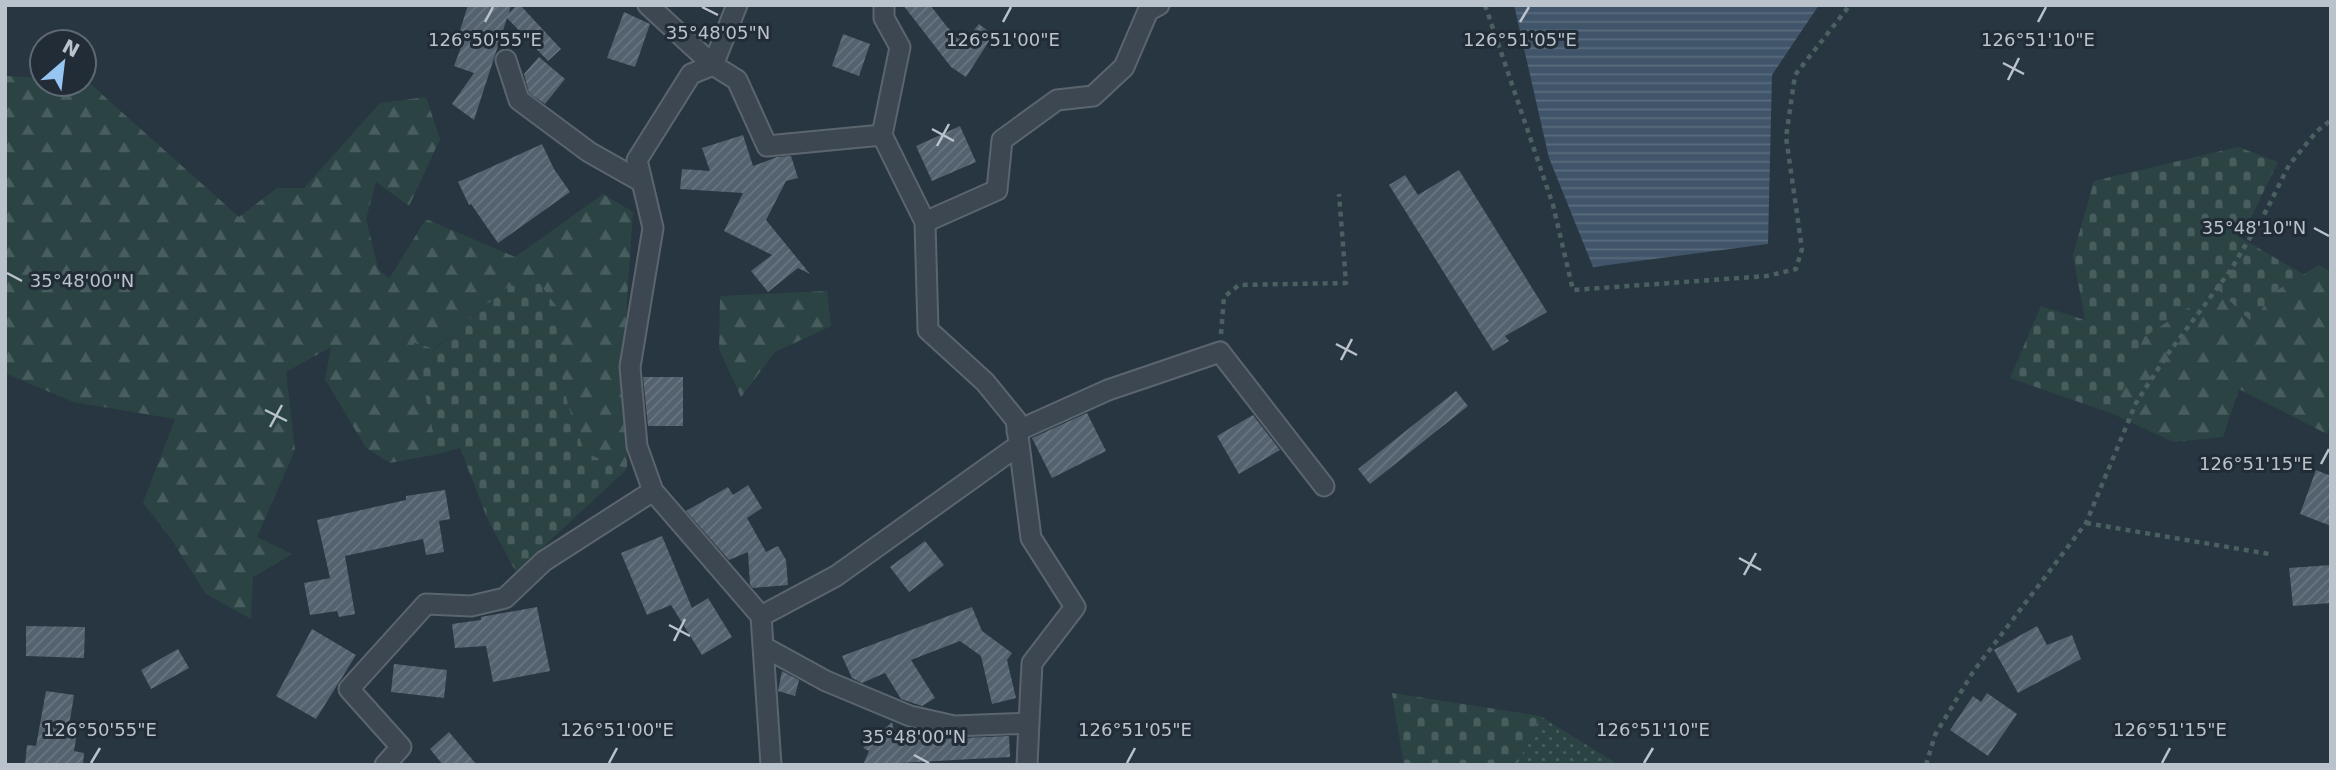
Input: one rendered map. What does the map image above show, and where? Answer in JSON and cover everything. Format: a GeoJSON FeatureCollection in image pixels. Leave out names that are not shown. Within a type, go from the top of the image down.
{"type":"FeatureCollection","features":[{"type":"Feature","properties":{"kind":"street"},"geometry":{"type":"LineString","coordinates":[[648,5],[713,65],[737,80],[767,146],[882,135]]}},
{"type":"Feature","properties":{"kind":"street"},"geometry":{"type":"LineString","coordinates":[[737,5],[713,65],[691,74],[637,160],[653,228],[630,367],[637,446],[653,491],[761,616],[771,765]]}},
{"type":"Feature","properties":{"kind":"street"},"geometry":{"type":"LineString","coordinates":[[884,5],[884,18],[900,47],[882,135],[925,222],[928,330],[985,382],[1016,420],[1031,538],[1075,607],[1032,663],[1027,765]]}},
{"type":"Feature","properties":{"kind":"street"},"geometry":{"type":"LineString","coordinates":[[925,222],[998,190],[1002,140],[1057,100],[1093,96],[1125,67],[1148,11],[1159,5]]}},
{"type":"Feature","properties":{"kind":"street"},"geometry":{"type":"LineString","coordinates":[[506,60],[519,100],[589,152],[642,182]]}},
{"type":"Feature","properties":{"kind":"street"},"geometry":{"type":"LineString","coordinates":[[761,616],[836,576],[1018,438],[1108,390],[1220,352],[1324,486]]}},
{"type":"Feature","properties":{"kind":"street"},"geometry":{"type":"LineString","coordinates":[[385,765],[401,747],[349,689],[426,604],[471,606],[505,598],[544,561],[653,491]]}},
{"type":"Feature","properties":{"kind":"street"},"geometry":{"type":"LineString","coordinates":[[764,647],[827,681],[909,716],[954,726],[1029,723]]}},
{"type":"Feature","properties":{"kind":"path"},"geometry":{"type":"LineString","coordinates":[[1486,5],[1553,205],[1573,290],[1767,276],[1796,269],[1802,249],[1786,137],[1795,75],[1850,5]]}},
{"type":"Feature","properties":{"kind":"path"},"geometry":{"type":"LineString","coordinates":[[1926,765],[1935,735],[1973,672],[2087,523],[2136,402],[2167,355],[2230,271],[2266,211],[2289,165],[2317,131],[2331,120]]}},
{"type":"Feature","properties":{"kind":"path"},"geometry":{"type":"LineString","coordinates":[[1220,352],[1224,297],[1240,285],[1346,283],[1339,194]]}},
{"type":"Feature","properties":{"kind":"path"},"geometry":{"type":"LineString","coordinates":[[2087,523],[2269,554]]}},
{"type":"Feature","properties":{"kind":"green space"},"geometry":{"type":"Polygon","coordinates":[[[5,76],[28,77],[28,98],[98,98],[98,91],[239,217],[277,188],[304,188],[380,103],[426,97],[440,139],[409,206],[376,182],[366,219],[378,268],[389,279],[426,219],[515,257],[603,194],[633,212],[627,299],[627,469],[585,453],[569,409],[557,355],[559,310],[508,287],[434,349],[414,343],[438,454],[390,463],[366,448],[325,379],[331,347],[286,372],[295,450],[257,537],[292,554],[253,577],[251,619],[206,594],[170,537],[143,503],[175,419],[73,402],[5,373],[5,76]]]}},
{"type":"Feature","properties":{"kind":"green space"},"geometry":{"type":"Polygon","coordinates":[[[2238,147],[2278,162],[2241,238],[2303,274],[2272,293],[2253,323],[2217,289],[2144,337],[2113,414],[2010,378],[2041,306],[2085,320],[2073,255],[2094,181],[2238,147]]]}},
{"type":"Feature","properties":{"kind":"green space"},"geometry":{"type":"Polygon","coordinates":[[[2319,265],[2331,272],[2331,421],[2327,434],[2239,389],[2223,437],[2173,442],[2113,414],[2144,337],[2217,289],[2253,323],[2272,293],[2319,265]]]}},
{"type":"Feature","properties":{"kind":"green space"},"geometry":{"type":"Polygon","coordinates":[[[537,280],[559,310],[557,355],[569,409],[585,453],[627,469],[516,572],[488,520],[460,448],[438,454],[414,343],[435,349],[508,287],[537,280]]]}},
{"type":"Feature","properties":{"kind":"green space"},"geometry":{"type":"Polygon","coordinates":[[[827,291],[831,326],[775,352],[741,397],[719,349],[720,296],[827,291]]]}},
{"type":"Feature","properties":{"kind":"green space"},"geometry":{"type":"Polygon","coordinates":[[[1392,693],[1540,716],[1517,765],[1404,765],[1392,693]]]}},
{"type":"Feature","properties":{"kind":"green space"},"geometry":{"type":"Polygon","coordinates":[[[1540,716],[1619,765],[1517,765],[1540,716]]]}},
{"type":"Feature","properties":{"kind":"water"},"geometry":{"type":"Polygon","coordinates":[[[1514,5],[1819,5],[1772,75],[1768,244],[1593,267],[1549,158],[1514,5]]]}},
{"type":"Feature","properties":{"kind":"building"},"geometry":{"type":"Polygon","coordinates":[[[468,5],[511,5],[509,13],[520,5],[561,49],[548,61],[507,18],[474,120],[452,104],[474,73],[454,66],[463,42],[457,40],[468,5]]]}},
{"type":"Feature","properties":{"kind":"building"},"geometry":{"type":"Polygon","coordinates":[[[903,5],[930,5],[948,28],[966,40],[979,24],[993,35],[966,77],[951,67],[903,5]]]}},
{"type":"Feature","properties":{"kind":"building"},"geometry":{"type":"Polygon","coordinates":[[[624,12],[650,24],[635,67],[607,58],[624,12]]]}},
{"type":"Feature","properties":{"kind":"building"},"geometry":{"type":"Polygon","coordinates":[[[843,34],[870,44],[859,76],[832,66],[843,34]]]}},
{"type":"Feature","properties":{"kind":"building"},"geometry":{"type":"Polygon","coordinates":[[[539,57],[565,79],[545,104],[529,93],[524,74],[539,57]]]}},
{"type":"Feature","properties":{"kind":"building"},"geometry":{"type":"Polygon","coordinates":[[[960,126],[976,162],[932,181],[916,146],[960,126]]]}},
{"type":"Feature","properties":{"kind":"building"},"geometry":{"type":"Polygon","coordinates":[[[743,135],[753,166],[777,157],[791,156],[798,178],[786,181],[766,220],[810,274],[798,268],[768,292],[751,271],[772,255],[724,231],[743,193],[680,189],[682,169],[710,171],[702,148],[743,135]]]}},
{"type":"Feature","properties":{"kind":"building"},"geometry":{"type":"Polygon","coordinates":[[[542,144],[554,169],[570,192],[498,243],[471,204],[469,205],[458,182],[542,144]]]}},
{"type":"Feature","properties":{"kind":"building"},"geometry":{"type":"Polygon","coordinates":[[[1459,170],[1547,312],[1505,336],[1509,341],[1493,351],[1389,185],[1405,175],[1418,195],[1459,170]]]}},
{"type":"Feature","properties":{"kind":"building"},"geometry":{"type":"Polygon","coordinates":[[[643,377],[683,377],[683,426],[648,426],[643,377]]]}},
{"type":"Feature","properties":{"kind":"building"},"geometry":{"type":"Polygon","coordinates":[[[1456,391],[1468,406],[1370,484],[1358,469],[1456,391]]]}},
{"type":"Feature","properties":{"kind":"building"},"geometry":{"type":"Polygon","coordinates":[[[1087,413],[1106,451],[1052,478],[1032,438],[1087,413]]]}},
{"type":"Feature","properties":{"kind":"building"},"geometry":{"type":"Polygon","coordinates":[[[1253,415],[1280,450],[1239,474],[1217,436],[1253,415]]]}},
{"type":"Feature","properties":{"kind":"building"},"geometry":{"type":"Polygon","coordinates":[[[2316,470],[2331,476],[2331,526],[2300,514],[2316,470]]]}},
{"type":"Feature","properties":{"kind":"building"},"geometry":{"type":"Polygon","coordinates":[[[748,485],[762,508],[747,518],[766,552],[778,546],[786,560],[788,585],[753,588],[750,585],[748,552],[729,560],[686,511],[728,487],[733,495],[748,485]]]}},
{"type":"Feature","properties":{"kind":"building"},"geometry":{"type":"Polygon","coordinates":[[[445,490],[450,519],[439,521],[444,552],[426,555],[423,539],[345,556],[355,614],[339,617],[337,611],[310,615],[304,583],[330,578],[317,520],[406,500],[406,496],[445,490]]]}},
{"type":"Feature","properties":{"kind":"building"},"geometry":{"type":"Polygon","coordinates":[[[662,536],[692,608],[708,598],[732,637],[702,655],[671,605],[647,615],[621,553],[662,536]]]}},
{"type":"Feature","properties":{"kind":"building"},"geometry":{"type":"Polygon","coordinates":[[[925,541],[944,565],[909,592],[890,567],[925,541]]]}},
{"type":"Feature","properties":{"kind":"building"},"geometry":{"type":"Polygon","coordinates":[[[2331,565],[2331,603],[2293,606],[2289,568],[2331,565]]]}},
{"type":"Feature","properties":{"kind":"building"},"geometry":{"type":"Polygon","coordinates":[[[537,607],[550,671],[493,682],[486,646],[455,648],[452,624],[537,607]]]}},
{"type":"Feature","properties":{"kind":"building"},"geometry":{"type":"Polygon","coordinates":[[[972,607],[982,631],[1012,653],[1007,660],[1016,698],[992,704],[981,656],[960,641],[911,660],[935,698],[922,706],[901,699],[885,673],[862,683],[852,678],[842,656],[972,607]]]}},
{"type":"Feature","properties":{"kind":"building"},"geometry":{"type":"Polygon","coordinates":[[[26,626],[85,627],[84,658],[26,656],[26,626]]]}},
{"type":"Feature","properties":{"kind":"building"},"geometry":{"type":"Polygon","coordinates":[[[2037,626],[2047,645],[2072,635],[2081,659],[2018,693],[1994,650],[2037,626]]]}},
{"type":"Feature","properties":{"kind":"building"},"geometry":{"type":"Polygon","coordinates":[[[312,629],[356,655],[316,719],[276,696],[312,629]]]}},
{"type":"Feature","properties":{"kind":"building"},"geometry":{"type":"Polygon","coordinates":[[[178,649],[189,668],[151,689],[141,670],[178,649]]]}},
{"type":"Feature","properties":{"kind":"building"},"geometry":{"type":"Polygon","coordinates":[[[394,664],[447,670],[444,698],[391,692],[394,664]]]}},
{"type":"Feature","properties":{"kind":"building"},"geometry":{"type":"Polygon","coordinates":[[[782,671],[799,680],[795,696],[778,691],[782,671]]]}},
{"type":"Feature","properties":{"kind":"building"},"geometry":{"type":"Polygon","coordinates":[[[46,691],[74,695],[69,726],[78,727],[74,751],[84,753],[83,765],[25,765],[27,745],[36,746],[46,691]]]}},
{"type":"Feature","properties":{"kind":"building"},"geometry":{"type":"Polygon","coordinates":[[[1987,693],[2017,714],[1988,756],[1950,730],[1973,696],[1981,702],[1987,693]]]}},
{"type":"Feature","properties":{"kind":"building"},"geometry":{"type":"Polygon","coordinates":[[[892,722],[896,741],[1009,736],[1010,757],[863,765],[869,751],[863,748],[892,722]]]}},
{"type":"Feature","properties":{"kind":"building"},"geometry":{"type":"Polygon","coordinates":[[[449,732],[477,765],[443,765],[430,749],[449,732]]]}}]}
